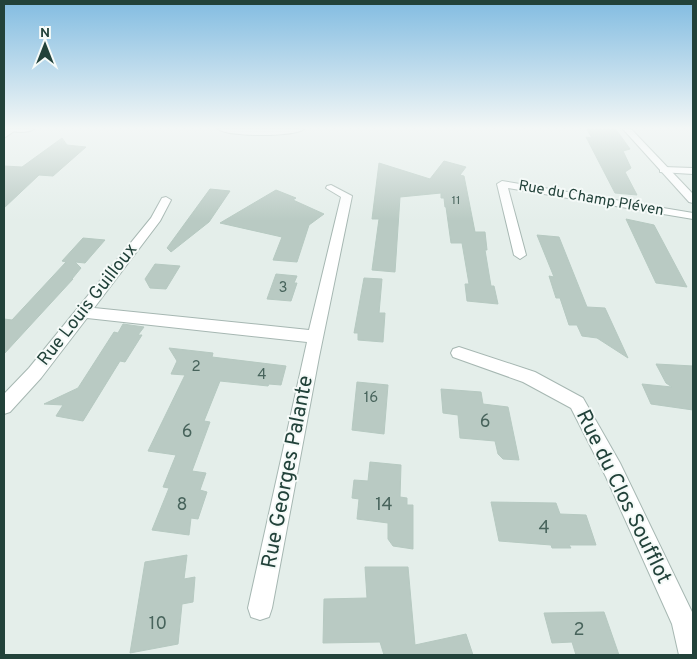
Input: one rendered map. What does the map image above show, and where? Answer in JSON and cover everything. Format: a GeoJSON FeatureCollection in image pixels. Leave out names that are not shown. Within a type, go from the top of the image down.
{"type":"FeatureCollection","features":[{"type":"Feature","properties":{"kind":"street"},"geometry":{"type":"LineString","coordinates":[[654,160],[693,200]]}},
{"type":"Feature","properties":{"kind":"street"},"geometry":{"type":"LineString","coordinates":[[663,170],[693,171]]}},
{"type":"Feature","properties":{"kind":"street","name":"Rue du Champ Pléven"},"geometry":{"type":"LineString","coordinates":[[520,255],[502,184],[693,216]]}},
{"type":"Feature","properties":{"kind":"street","name":"Rue Georges Palante"},"geometry":{"type":"LineString","coordinates":[[260,608],[315,337],[347,196],[331,188]]}},
{"type":"Feature","properties":{"kind":"street","name":"Rue Louis Guilloux"},"geometry":{"type":"LineString","coordinates":[[4,406],[35,373],[83,312],[156,219],[166,200]]}},
{"type":"Feature","properties":{"kind":"street"},"geometry":{"type":"LineString","coordinates":[[83,312],[315,337]]}},
{"type":"Feature","properties":{"kind":"street","name":"Rue du Clos Soufflot"},"geometry":{"type":"LineString","coordinates":[[459,353],[529,377],[577,403],[613,470],[684,623],[692,655]]}},
{"type":"Feature","properties":{"kind":"building"},"geometry":{"type":"Polygon","coordinates":[[[32,160],[71,160],[53,176],[39,175],[4,208],[4,166],[22,167],[32,160]]]}},
{"type":"Feature","properties":{"kind":"building"},"geometry":{"type":"Polygon","coordinates":[[[598,160],[627,160],[631,168],[625,172],[637,195],[615,193],[598,160]]]}},
{"type":"Feature","properties":{"kind":"building"},"geometry":{"type":"Polygon","coordinates":[[[444,161],[466,167],[460,175],[464,176],[475,232],[485,232],[487,250],[485,250],[491,286],[494,286],[498,304],[467,301],[465,284],[469,284],[462,243],[451,243],[446,207],[444,198],[441,198],[441,193],[400,197],[395,272],[372,270],[379,219],[372,219],[379,163],[430,179],[444,161]]]}},
{"type":"Feature","properties":{"kind":"building"},"geometry":{"type":"Polygon","coordinates":[[[210,189],[230,191],[209,222],[171,252],[167,248],[210,189]]]}},
{"type":"Feature","properties":{"kind":"building"},"geometry":{"type":"Polygon","coordinates":[[[276,190],[296,198],[293,200],[324,214],[309,225],[297,262],[273,260],[282,237],[220,223],[276,190]]]}},
{"type":"Feature","properties":{"kind":"building"},"geometry":{"type":"Polygon","coordinates":[[[626,219],[654,225],[687,287],[656,283],[626,219]]]}},
{"type":"Feature","properties":{"kind":"building"},"geometry":{"type":"Polygon","coordinates":[[[537,235],[559,237],[587,307],[605,308],[628,358],[597,338],[582,336],[577,325],[569,325],[560,298],[556,298],[549,276],[554,277],[537,235]]]}},
{"type":"Feature","properties":{"kind":"building"},"geometry":{"type":"Polygon","coordinates":[[[83,238],[105,240],[85,263],[75,262],[81,268],[73,279],[4,354],[4,319],[12,320],[66,262],[62,261],[83,238]]]}},
{"type":"Feature","properties":{"kind":"building"},"geometry":{"type":"Polygon","coordinates":[[[155,264],[180,266],[166,289],[150,288],[145,279],[155,264]]]}},
{"type":"Feature","properties":{"kind":"building"},"geometry":{"type":"Polygon","coordinates":[[[276,274],[297,276],[294,283],[297,283],[291,301],[267,299],[276,274]]]}},
{"type":"Feature","properties":{"kind":"building"},"geometry":{"type":"Polygon","coordinates":[[[364,278],[382,279],[379,313],[385,313],[383,342],[358,340],[358,333],[354,333],[364,278]]]}},
{"type":"Feature","properties":{"kind":"building"},"geometry":{"type":"Polygon","coordinates":[[[123,324],[144,327],[138,335],[142,335],[125,362],[120,361],[83,421],[56,416],[63,405],[44,404],[78,388],[114,332],[118,333],[123,324]]]}},
{"type":"Feature","properties":{"kind":"building"},"geometry":{"type":"Polygon","coordinates":[[[169,348],[213,353],[212,357],[286,366],[281,385],[269,384],[268,386],[220,381],[204,421],[210,422],[192,471],[206,473],[200,490],[207,492],[198,519],[191,518],[189,535],[152,530],[169,488],[163,487],[176,455],[148,451],[185,375],[171,374],[177,361],[169,348]]]}},
{"type":"Feature","properties":{"kind":"building"},"geometry":{"type":"Polygon","coordinates":[[[656,364],[693,366],[693,410],[651,404],[642,384],[672,387],[666,383],[656,364]]]}},
{"type":"Feature","properties":{"kind":"building"},"geometry":{"type":"Polygon","coordinates":[[[357,382],[388,385],[384,434],[352,430],[357,382]]]}},
{"type":"Feature","properties":{"kind":"building"},"geometry":{"type":"Polygon","coordinates":[[[441,389],[481,392],[483,404],[508,407],[519,460],[503,459],[498,454],[495,441],[460,438],[458,415],[443,413],[441,389]]]}},
{"type":"Feature","properties":{"kind":"building"},"geometry":{"type":"Polygon","coordinates":[[[370,462],[401,465],[400,497],[407,498],[407,505],[413,505],[413,549],[393,546],[388,539],[388,523],[357,519],[359,499],[352,498],[354,480],[368,481],[370,462]]]}},
{"type":"Feature","properties":{"kind":"building"},"geometry":{"type":"Polygon","coordinates":[[[491,502],[556,503],[560,514],[586,515],[596,545],[569,545],[571,548],[552,548],[551,545],[499,541],[491,502]]]}},
{"type":"Feature","properties":{"kind":"building"},"geometry":{"type":"Polygon","coordinates":[[[187,555],[184,579],[195,577],[193,602],[182,604],[178,644],[130,653],[145,562],[187,555]]]}},
{"type":"Feature","properties":{"kind":"building"},"geometry":{"type":"Polygon","coordinates":[[[365,567],[408,567],[415,645],[466,634],[473,655],[384,655],[380,642],[323,643],[324,599],[367,598],[365,567]]]}},
{"type":"Feature","properties":{"kind":"building"},"geometry":{"type":"Polygon","coordinates":[[[604,612],[619,655],[576,655],[572,642],[552,643],[544,613],[604,612]]]}}]}
